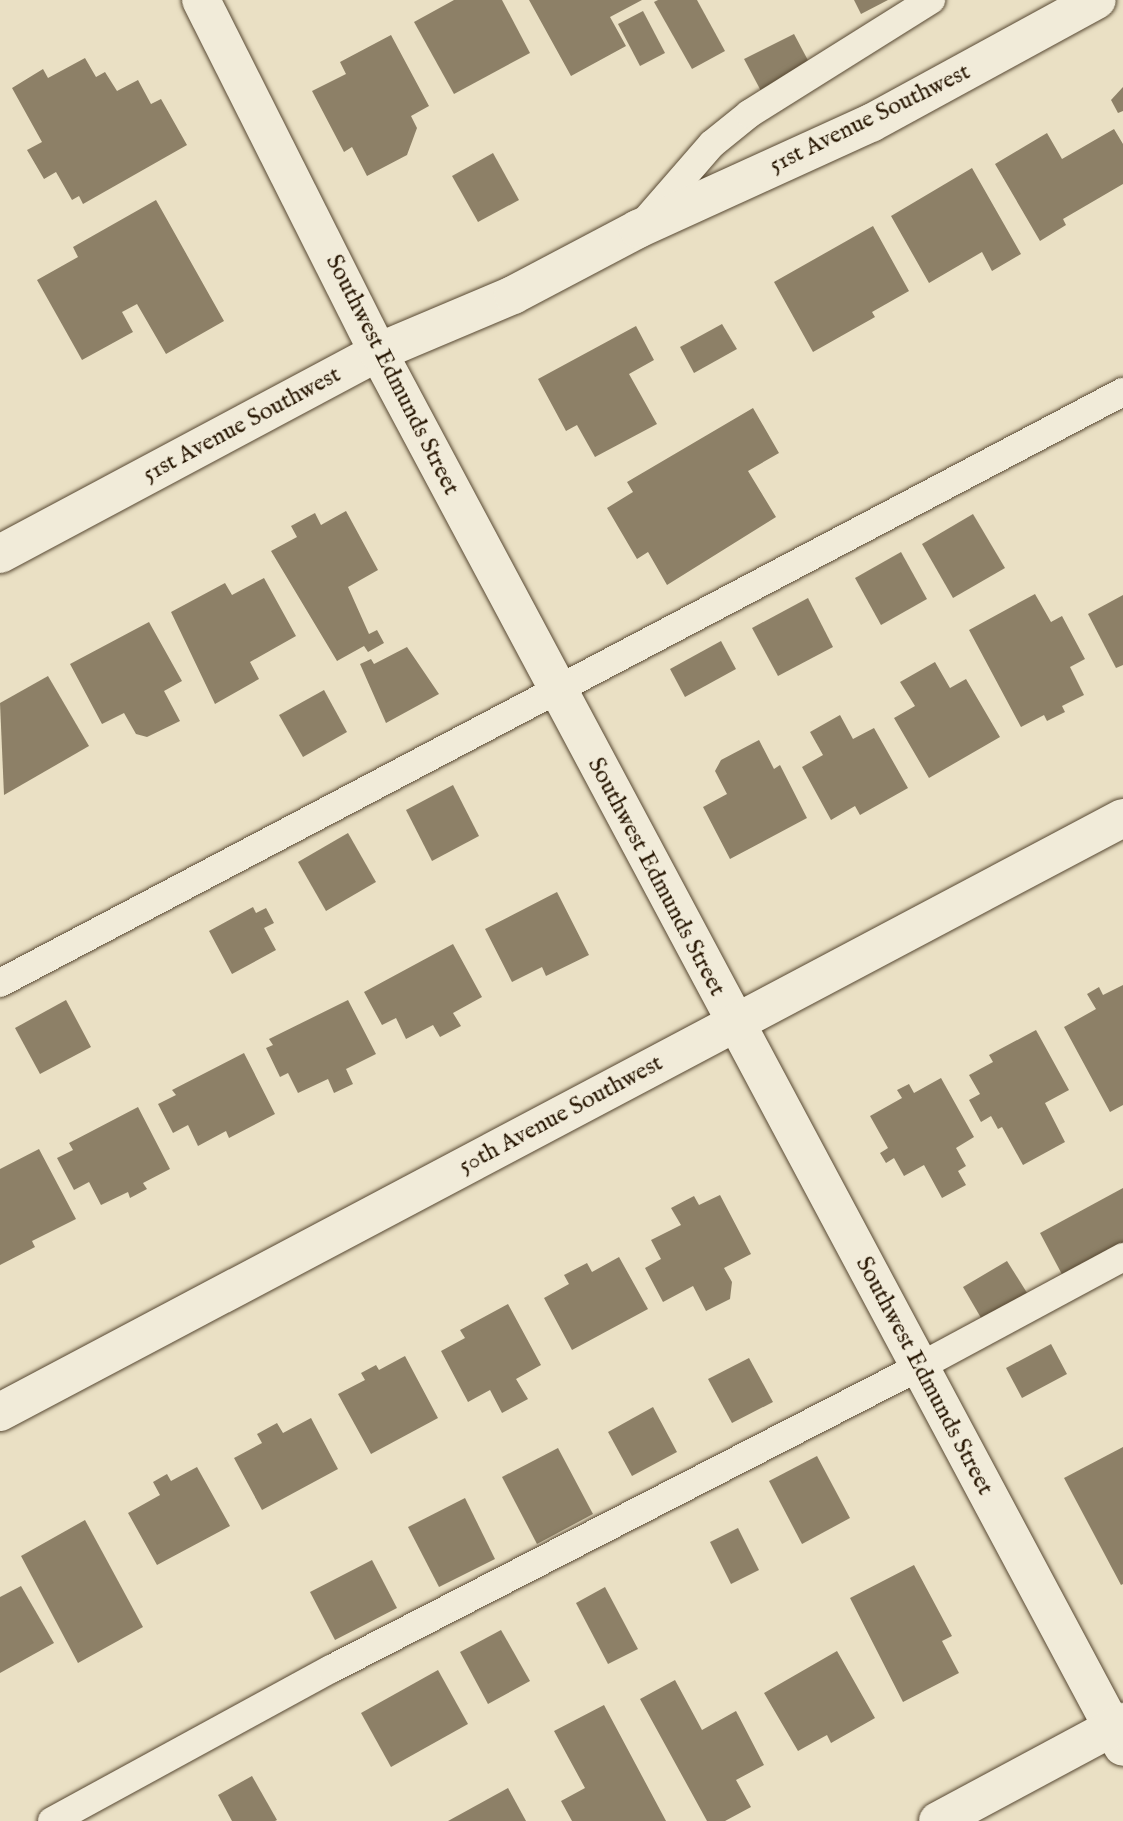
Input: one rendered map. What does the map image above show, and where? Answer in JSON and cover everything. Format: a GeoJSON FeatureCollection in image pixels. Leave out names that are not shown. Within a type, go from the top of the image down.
{"type":"FeatureCollection","features":[{"type":"Feature","properties":{"kind":"street","name":"Southwest Edmunds Street"},"geometry":{"type":"LineString","coordinates":[[201,0],[378,352],[733,1024],[1120,1732]]}},
{"type":"Feature","properties":{"kind":"street","name":"51st Avenue Southwest"},"geometry":{"type":"LineString","coordinates":[[0,554],[378,352],[513,295],[638,229],[871,123],[1097,0]]}},
{"type":"Feature","properties":{"kind":"street","name":"50th Avenue Southwest"},"geometry":{"type":"LineString","coordinates":[[0,1412],[1123,818]]}},
{"type":"Feature","properties":{"kind":"street"},"geometry":{"type":"LineString","coordinates":[[937,1821],[1120,1732]]}},
{"type":"Feature","properties":{"kind":"lane","name":"51st Avenue Southwest"},"geometry":{"type":"LineString","coordinates":[[638,229],[712,144],[749,114],[931,0]]}},
{"type":"Feature","properties":{"kind":"lane"},"geometry":{"type":"LineString","coordinates":[[0,983],[556,687],[1123,392]]}},
{"type":"Feature","properties":{"kind":"lane"},"geometry":{"type":"LineString","coordinates":[[52,1821],[331,1669],[919,1367],[1123,1257]]}},
{"type":"Feature","properties":{"kind":"building"},"geometry":{"type":"Polygon","coordinates":[[[454,0],[502,0],[530,53],[454,94],[414,22],[454,0]]]}},
{"type":"Feature","properties":{"kind":"building"},"geometry":{"type":"Polygon","coordinates":[[[529,0],[642,0],[610,17],[626,46],[571,76],[529,0]]]}},
{"type":"Feature","properties":{"kind":"building"},"geometry":{"type":"Polygon","coordinates":[[[697,0],[725,51],[692,69],[654,2],[697,0]]]}},
{"type":"Feature","properties":{"kind":"building"},"geometry":{"type":"Polygon","coordinates":[[[854,0],[888,0],[861,14],[854,0]]]}},
{"type":"Feature","properties":{"kind":"building"},"geometry":{"type":"Polygon","coordinates":[[[643,11],[665,53],[640,66],[618,24],[643,11]]]}},
{"type":"Feature","properties":{"kind":"building"},"geometry":{"type":"Polygon","coordinates":[[[794,34],[811,66],[761,91],[744,59],[794,34]]]}},
{"type":"Feature","properties":{"kind":"building"},"geometry":{"type":"Polygon","coordinates":[[[391,35],[429,106],[411,116],[417,128],[407,155],[367,176],[352,147],[344,152],[312,91],[346,74],[340,62],[391,35]]]}},
{"type":"Feature","properties":{"kind":"building"},"geometry":{"type":"Polygon","coordinates":[[[85,58],[96,77],[105,72],[117,91],[138,80],[151,104],[161,99],[187,145],[83,204],[79,196],[72,200],[56,172],[44,179],[27,150],[42,142],[12,88],[43,69],[48,78],[85,58]]]}},
{"type":"Feature","properties":{"kind":"building"},"geometry":{"type":"Polygon","coordinates":[[[1123,87],[1123,111],[1118,113],[1111,100],[1123,87]]]}},
{"type":"Feature","properties":{"kind":"building"},"geometry":{"type":"Polygon","coordinates":[[[1114,129],[1123,144],[1123,184],[1063,219],[1066,225],[1040,241],[995,164],[1047,133],[1062,159],[1114,129]]]}},
{"type":"Feature","properties":{"kind":"building"},"geometry":{"type":"Polygon","coordinates":[[[493,153],[519,200],[478,222],[452,176],[493,153]]]}},
{"type":"Feature","properties":{"kind":"building"},"geometry":{"type":"Polygon","coordinates":[[[972,168],[1021,254],[992,271],[982,252],[929,283],[891,216],[972,168]]]}},
{"type":"Feature","properties":{"kind":"building"},"geometry":{"type":"Polygon","coordinates":[[[156,200],[224,321],[166,354],[137,304],[122,312],[133,332],[82,360],[37,280],[78,257],[73,247],[156,200]]]}},
{"type":"Feature","properties":{"kind":"building"},"geometry":{"type":"Polygon","coordinates":[[[873,226],[909,291],[872,312],[875,317],[813,352],[774,282],[873,226]]]}},
{"type":"Feature","properties":{"kind":"building"},"geometry":{"type":"Polygon","coordinates":[[[722,324],[737,349],[694,373],[680,347],[722,324]]]}},
{"type":"Feature","properties":{"kind":"building"},"geometry":{"type":"Polygon","coordinates":[[[636,326],[654,360],[629,374],[657,424],[595,457],[577,425],[566,431],[538,379],[636,326]]]}},
{"type":"Feature","properties":{"kind":"building"},"geometry":{"type":"Polygon","coordinates":[[[753,408],[779,453],[748,471],[776,517],[667,585],[648,552],[637,559],[607,508],[633,492],[627,482],[753,408]]]}},
{"type":"Feature","properties":{"kind":"building"},"geometry":{"type":"Polygon","coordinates":[[[346,511],[378,570],[348,587],[369,634],[377,630],[384,643],[368,652],[364,646],[337,661],[271,551],[297,537],[291,526],[315,513],[321,525],[346,511]]]}},
{"type":"Feature","properties":{"kind":"building"},"geometry":{"type":"Polygon","coordinates":[[[973,514],[1005,568],[953,598],[922,544],[973,514]]]}},
{"type":"Feature","properties":{"kind":"building"},"geometry":{"type":"Polygon","coordinates":[[[901,552],[927,599],[881,625],[855,578],[901,552]]]}},
{"type":"Feature","properties":{"kind":"building"},"geometry":{"type":"Polygon","coordinates":[[[264,578],[296,636],[250,662],[259,679],[215,704],[171,612],[225,583],[232,595],[264,578]]]}},
{"type":"Feature","properties":{"kind":"building"},"geometry":{"type":"Polygon","coordinates":[[[1035,594],[1051,622],[1062,616],[1085,659],[1070,667],[1084,695],[1062,706],[1065,712],[1047,721],[1044,715],[1021,727],[969,630],[1035,594]]]}},
{"type":"Feature","properties":{"kind":"building"},"geometry":{"type":"Polygon","coordinates":[[[1123,595],[1123,665],[1116,668],[1088,614],[1123,595]]]}},
{"type":"Feature","properties":{"kind":"building"},"geometry":{"type":"Polygon","coordinates":[[[808,598],[833,647],[778,676],[752,628],[808,598]]]}},
{"type":"Feature","properties":{"kind":"building"},"geometry":{"type":"Polygon","coordinates":[[[149,622],[182,681],[164,691],[180,721],[147,737],[136,734],[124,713],[102,724],[70,664],[149,622]]]}},
{"type":"Feature","properties":{"kind":"building"},"geometry":{"type":"Polygon","coordinates":[[[721,641],[736,669],[685,697],[670,669],[721,641]]]}},
{"type":"Feature","properties":{"kind":"building"},"geometry":{"type":"Polygon","coordinates":[[[407,647],[439,694],[386,723],[360,664],[371,659],[374,664],[407,647]]]}},
{"type":"Feature","properties":{"kind":"building"},"geometry":{"type":"Polygon","coordinates":[[[935,662],[950,688],[966,679],[1000,737],[929,778],[894,718],[915,706],[900,682],[935,662]]]}},
{"type":"Feature","properties":{"kind":"building"},"geometry":{"type":"Polygon","coordinates":[[[48,676],[89,746],[4,795],[0,703],[48,676]]]}},
{"type":"Feature","properties":{"kind":"building"},"geometry":{"type":"Polygon","coordinates":[[[324,690],[347,732],[303,757],[279,715],[324,690]]]}},
{"type":"Feature","properties":{"kind":"building"},"geometry":{"type":"Polygon","coordinates":[[[840,715],[853,739],[874,728],[908,788],[860,815],[855,806],[831,820],[802,767],[823,755],[810,732],[840,715]]]}},
{"type":"Feature","properties":{"kind":"building"},"geometry":{"type":"Polygon","coordinates":[[[759,740],[774,769],[780,765],[807,818],[730,859],[703,807],[727,794],[715,771],[721,760],[759,740]]]}},
{"type":"Feature","properties":{"kind":"building"},"geometry":{"type":"Polygon","coordinates":[[[453,785],[479,836],[432,861],[406,810],[453,785]]]}},
{"type":"Feature","properties":{"kind":"building"},"geometry":{"type":"Polygon","coordinates":[[[348,833],[376,882],[326,911],[298,862],[348,833]]]}},
{"type":"Feature","properties":{"kind":"building"},"geometry":{"type":"Polygon","coordinates":[[[557,892],[589,955],[546,976],[542,967],[512,982],[485,929],[557,892]]]}},
{"type":"Feature","properties":{"kind":"building"},"geometry":{"type":"Polygon","coordinates":[[[253,907],[256,913],[266,908],[274,923],[264,928],[276,950],[232,974],[209,931],[253,907]]]}},
{"type":"Feature","properties":{"kind":"building"},"geometry":{"type":"Polygon","coordinates":[[[453,944],[482,997],[453,1013],[461,1026],[440,1037],[433,1025],[406,1039],[396,1018],[382,1025],[364,992],[453,944]]]}},
{"type":"Feature","properties":{"kind":"building"},"geometry":{"type":"Polygon","coordinates":[[[1123,985],[1123,1105],[1110,1112],[1064,1027],[1096,1009],[1087,994],[1099,987],[1103,995],[1123,985]]]}},
{"type":"Feature","properties":{"kind":"building"},"geometry":{"type":"Polygon","coordinates":[[[66,1000],[91,1047],[40,1074],[15,1028],[66,1000]]]}},
{"type":"Feature","properties":{"kind":"building"},"geometry":{"type":"Polygon","coordinates":[[[348,1000],[376,1054],[346,1069],[353,1084],[334,1093],[328,1079],[298,1093],[288,1073],[280,1077],[266,1048],[273,1045],[269,1039],[348,1000]]]}},
{"type":"Feature","properties":{"kind":"building"},"geometry":{"type":"Polygon","coordinates":[[[1036,1030],[1069,1090],[1045,1103],[1065,1142],[1023,1165],[1002,1127],[998,1129],[991,1116],[981,1122],[969,1100],[980,1094],[969,1075],[993,1062],[989,1055],[1036,1030]]]}},
{"type":"Feature","properties":{"kind":"building"},"geometry":{"type":"Polygon","coordinates":[[[244,1053],[275,1114],[229,1138],[226,1131],[198,1146],[188,1125],[173,1133],[158,1104],[176,1095],[172,1090],[244,1053]]]}},
{"type":"Feature","properties":{"kind":"building"},"geometry":{"type":"Polygon","coordinates":[[[941,1078],[974,1137],[956,1148],[966,1166],[958,1171],[966,1185],[942,1198],[924,1165],[904,1176],[894,1158],[886,1163],[880,1153],[888,1148],[870,1116],[902,1098],[897,1090],[909,1084],[914,1093],[941,1078]]]}},
{"type":"Feature","properties":{"kind":"building"},"geometry":{"type":"Polygon","coordinates":[[[138,1107],[170,1169],[143,1183],[147,1189],[130,1198],[128,1192],[101,1205],[89,1182],[74,1190],[57,1158],[73,1150],[69,1143],[138,1107]]]}},
{"type":"Feature","properties":{"kind":"building"},"geometry":{"type":"Polygon","coordinates":[[[39,1149],[76,1219],[32,1241],[35,1247],[0,1265],[0,1169],[39,1149]]]}},
{"type":"Feature","properties":{"kind":"building"},"geometry":{"type":"Polygon","coordinates":[[[1123,1188],[1123,1249],[1065,1280],[1040,1233],[1123,1188]]]}},
{"type":"Feature","properties":{"kind":"building"},"geometry":{"type":"Polygon","coordinates":[[[720,1195],[751,1254],[724,1268],[732,1282],[730,1299],[706,1311],[693,1286],[663,1302],[645,1268],[661,1259],[651,1240],[681,1225],[671,1208],[694,1196],[699,1205],[720,1195]]]}},
{"type":"Feature","properties":{"kind":"building"},"geometry":{"type":"Polygon","coordinates":[[[619,1257],[648,1309],[572,1350],[544,1298],[569,1284],[564,1275],[587,1263],[592,1272],[619,1257]]]}},
{"type":"Feature","properties":{"kind":"building"},"geometry":{"type":"Polygon","coordinates":[[[1007,1261],[1029,1296],[984,1323],[963,1287],[1007,1261]]]}},
{"type":"Feature","properties":{"kind":"building"},"geometry":{"type":"Polygon","coordinates":[[[508,1304],[541,1365],[516,1379],[528,1399],[502,1413],[490,1390],[468,1402],[441,1351],[465,1338],[460,1330],[508,1304]]]}},
{"type":"Feature","properties":{"kind":"building"},"geometry":{"type":"Polygon","coordinates":[[[1051,1344],[1067,1374],[1022,1398],[1006,1368],[1051,1344]]]}},
{"type":"Feature","properties":{"kind":"building"},"geometry":{"type":"Polygon","coordinates":[[[405,1356],[438,1418],[371,1454],[338,1394],[365,1380],[361,1373],[376,1365],[379,1370],[405,1356]]]}},
{"type":"Feature","properties":{"kind":"building"},"geometry":{"type":"Polygon","coordinates":[[[749,1358],[773,1402],[732,1423],[708,1379],[749,1358]]]}},
{"type":"Feature","properties":{"kind":"building"},"geometry":{"type":"Polygon","coordinates":[[[653,1407],[677,1452],[632,1476],[608,1432],[653,1407]]]}},
{"type":"Feature","properties":{"kind":"building"},"geometry":{"type":"Polygon","coordinates":[[[311,1418],[338,1469],[262,1510],[234,1458],[262,1443],[257,1434],[277,1423],[283,1433],[311,1418]]]}},
{"type":"Feature","properties":{"kind":"building"},"geometry":{"type":"Polygon","coordinates":[[[1123,1447],[1123,1584],[1121,1585],[1064,1478],[1123,1447]]]}},
{"type":"Feature","properties":{"kind":"building"},"geometry":{"type":"Polygon","coordinates":[[[558,1448],[593,1514],[537,1544],[502,1477],[558,1448]]]}},
{"type":"Feature","properties":{"kind":"building"},"geometry":{"type":"Polygon","coordinates":[[[817,1456],[850,1518],[802,1544],[769,1481],[817,1456]]]}},
{"type":"Feature","properties":{"kind":"building"},"geometry":{"type":"Polygon","coordinates":[[[197,1467],[230,1526],[157,1565],[128,1513],[160,1495],[153,1482],[167,1474],[171,1481],[197,1467]]]}},
{"type":"Feature","properties":{"kind":"building"},"geometry":{"type":"Polygon","coordinates":[[[465,1498],[495,1559],[439,1587],[408,1527],[465,1498]]]}},
{"type":"Feature","properties":{"kind":"building"},"geometry":{"type":"Polygon","coordinates":[[[85,1520],[143,1627],[78,1663],[21,1556],[85,1520]]]}},
{"type":"Feature","properties":{"kind":"building"},"geometry":{"type":"Polygon","coordinates":[[[738,1528],[759,1570],[731,1584],[710,1542],[738,1528]]]}},
{"type":"Feature","properties":{"kind":"building"},"geometry":{"type":"Polygon","coordinates":[[[372,1560],[397,1608],[335,1640],[310,1592],[372,1560]]]}},
{"type":"Feature","properties":{"kind":"building"},"geometry":{"type":"Polygon","coordinates":[[[914,1565],[952,1636],[942,1641],[959,1673],[903,1702],[850,1598],[914,1565]]]}},
{"type":"Feature","properties":{"kind":"building"},"geometry":{"type":"Polygon","coordinates":[[[21,1586],[54,1643],[0,1673],[0,1597],[21,1586]]]}},
{"type":"Feature","properties":{"kind":"building"},"geometry":{"type":"Polygon","coordinates":[[[605,1587],[638,1649],[608,1664],[576,1603],[605,1587]]]}},
{"type":"Feature","properties":{"kind":"building"},"geometry":{"type":"Polygon","coordinates":[[[501,1630],[530,1681],[488,1704],[460,1652],[501,1630]]]}},
{"type":"Feature","properties":{"kind":"building"},"geometry":{"type":"Polygon","coordinates":[[[837,1651],[875,1718],[831,1743],[827,1735],[798,1751],[764,1693],[837,1651]]]}},
{"type":"Feature","properties":{"kind":"building"},"geometry":{"type":"Polygon","coordinates":[[[438,1670],[468,1724],[391,1767],[361,1713],[438,1670]]]}},
{"type":"Feature","properties":{"kind":"building"},"geometry":{"type":"Polygon","coordinates":[[[675,1680],[702,1730],[736,1711],[764,1765],[736,1780],[751,1807],[725,1821],[707,1821],[640,1699],[675,1680]]]}},
{"type":"Feature","properties":{"kind":"building"},"geometry":{"type":"Polygon","coordinates":[[[604,1705],[666,1821],[572,1821],[561,1801],[585,1788],[554,1731],[604,1705]]]}},
{"type":"Feature","properties":{"kind":"building"},"geometry":{"type":"Polygon","coordinates":[[[252,1776],[277,1820],[232,1821],[218,1795],[252,1776]]]}},
{"type":"Feature","properties":{"kind":"building"},"geometry":{"type":"Polygon","coordinates":[[[508,1788],[526,1821],[448,1821],[508,1788]]]}}]}
